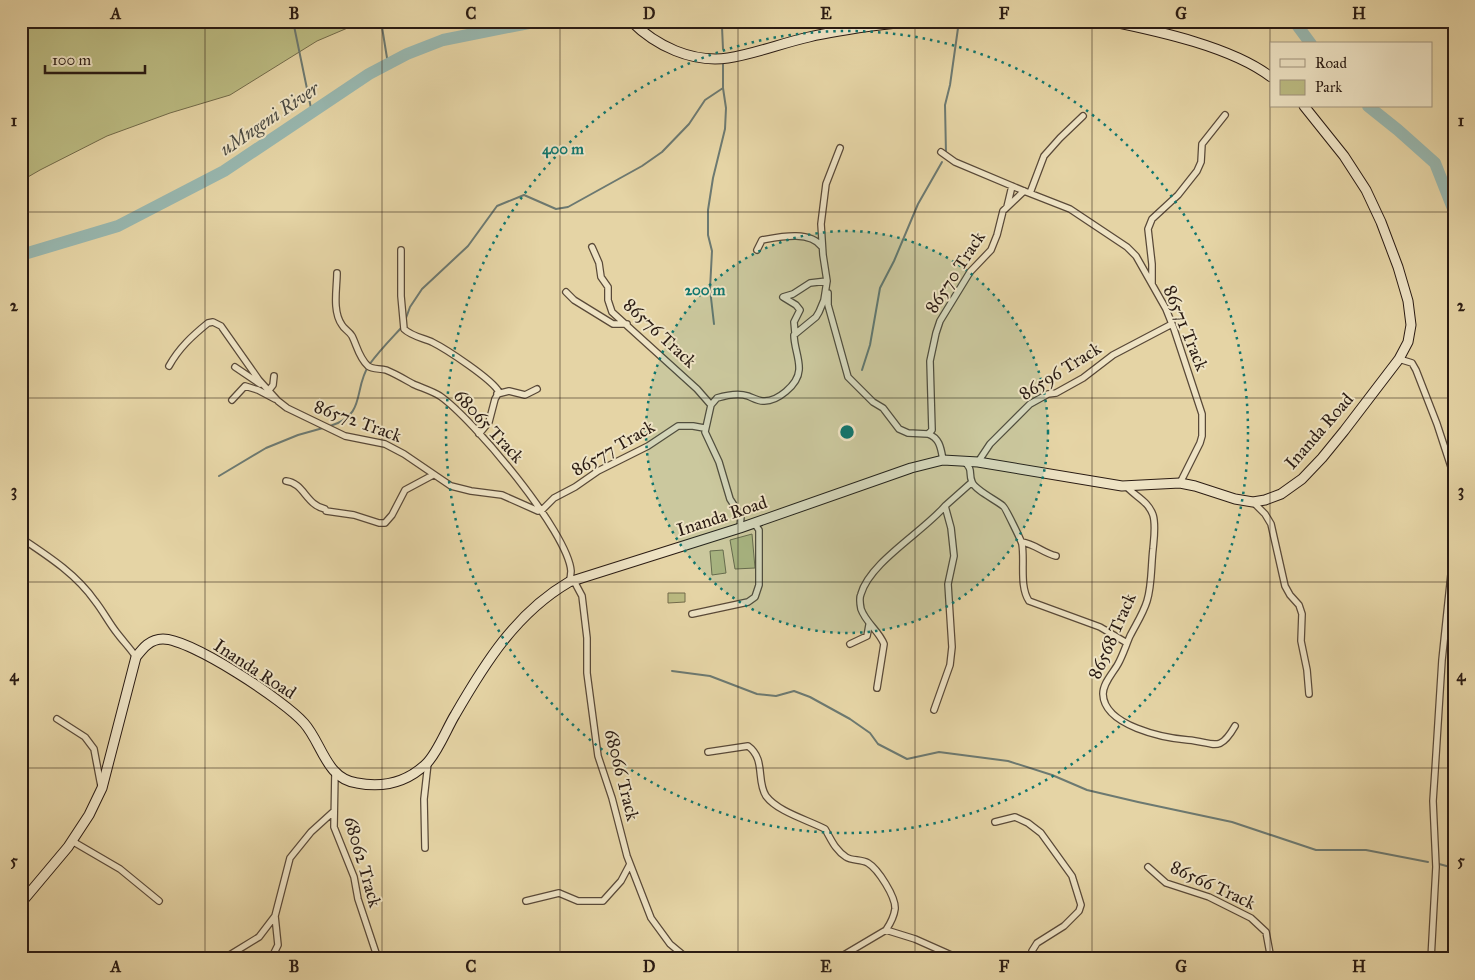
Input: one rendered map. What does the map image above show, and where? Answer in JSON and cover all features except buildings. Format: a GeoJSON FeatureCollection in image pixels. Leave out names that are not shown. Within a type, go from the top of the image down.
{"type":"FeatureCollection","features":[{"type":"Feature","properties":{"kind":"street"},"geometry":{"type":"LineString","coordinates":[[632,21],[654,41],[674,50],[696,57],[726,58],[820,34],[910,21]]}},
{"type":"Feature","properties":{"kind":"street"},"geometry":{"type":"LineString","coordinates":[[1109,21],[1192,42],[1226,53],[1270,76]]}},
{"type":"Feature","properties":{"kind":"street","name":"Inanda Road"},"geometry":{"type":"LineString","coordinates":[[136,657],[152,641],[164,639],[197,651],[233,670],[268,692],[305,724],[334,772],[342,778],[354,783],[382,784],[404,780],[428,762],[455,714],[498,646],[534,606],[554,591],[572,582],[740,528],[911,468],[943,460],[964,461],[1122,486],[1180,483],[1252,502],[1265,500],[1281,494],[1302,478],[1322,458],[1399,359],[1408,342],[1410,325],[1408,301],[1398,267],[1381,222],[1356,173],[1331,138],[1306,108]]}},
{"type":"Feature","properties":{"kind":"street"},"geometry":{"type":"LineString","coordinates":[[1152,284],[1149,223],[1178,195],[1197,171],[1201,162],[1202,144],[1225,115]]}},
{"type":"Feature","properties":{"kind":"street","name":"86570 Track"},"geometry":{"type":"LineString","coordinates":[[928,434],[932,430],[930,361],[936,333],[946,310],[956,297],[970,272],[991,250],[1002,214],[1007,207],[1027,192],[1044,156],[1083,116]]}},
{"type":"Feature","properties":{"kind":"street"},"geometry":{"type":"LineString","coordinates":[[840,148],[826,184],[821,224],[828,305],[848,376],[873,402],[882,408],[899,429],[934,436],[940,445],[943,460]]}},
{"type":"Feature","properties":{"kind":"street","name":"86571 Track"},"geometry":{"type":"LineString","coordinates":[[941,152],[950,159],[1070,209],[1128,247],[1136,256],[1166,309],[1199,401],[1203,424],[1200,443],[1180,483]]}},
{"type":"Feature","properties":{"kind":"street"},"geometry":{"type":"LineString","coordinates":[[1007,207],[1012,186]]}},
{"type":"Feature","properties":{"kind":"street"},"geometry":{"type":"LineString","coordinates":[[757,250],[762,240],[787,236],[813,240],[822,247]]}},
{"type":"Feature","properties":{"kind":"street","name":"86576 Track"},"geometry":{"type":"LineString","coordinates":[[592,247],[601,277],[608,287],[608,300],[612,312],[698,389],[711,405]]}},
{"type":"Feature","properties":{"kind":"street"},"geometry":{"type":"LineString","coordinates":[[401,250],[401,296],[404,329],[408,333],[440,346],[481,374],[499,392],[489,422],[479,434]]}},
{"type":"Feature","properties":{"kind":"street","name":"68065 Track"},"geometry":{"type":"LineString","coordinates":[[337,272],[336,302],[339,318],[351,335],[366,364],[370,367],[389,371],[439,395],[479,434],[512,471],[542,510],[568,560],[572,582]]}},
{"type":"Feature","properties":{"kind":"street"},"geometry":{"type":"LineString","coordinates":[[740,528],[741,516],[730,499],[718,462],[706,438],[704,428],[711,405],[717,398],[736,395],[768,401],[790,389],[798,378],[799,372],[794,340],[794,322],[800,310],[796,305],[783,297],[810,283],[827,285]]}},
{"type":"Feature","properties":{"kind":"street"},"geometry":{"type":"LineString","coordinates":[[795,334],[820,312],[827,285]]}},
{"type":"Feature","properties":{"kind":"street"},"geometry":{"type":"LineString","coordinates":[[566,292],[574,300],[613,324],[627,324]]}},
{"type":"Feature","properties":{"kind":"street","name":"86572 Track"},"geometry":{"type":"LineString","coordinates":[[169,366],[176,353],[184,344],[208,323],[214,322],[221,326],[259,380],[286,408],[337,433],[358,440],[368,440],[384,444],[410,458],[451,486],[502,495],[536,511],[542,510]]}},
{"type":"Feature","properties":{"kind":"street","name":"86596 Track"},"geometry":{"type":"LineString","coordinates":[[978,462],[990,444],[1030,404],[1048,394],[1056,393],[1083,378],[1113,356],[1172,324]]}},
{"type":"Feature","properties":{"kind":"street"},"geometry":{"type":"LineString","coordinates":[[1399,359],[1412,363],[1416,370],[1437,424],[1454,476]]}},
{"type":"Feature","properties":{"kind":"street"},"geometry":{"type":"LineString","coordinates":[[235,367],[269,390],[273,386],[274,376]]}},
{"type":"Feature","properties":{"kind":"street"},"geometry":{"type":"LineString","coordinates":[[232,400],[245,386],[258,390],[277,400]]}},
{"type":"Feature","properties":{"kind":"street"},"geometry":{"type":"LineString","coordinates":[[497,394],[509,391],[525,395],[537,390]]}},
{"type":"Feature","properties":{"kind":"street","name":"86577 Track"},"geometry":{"type":"LineString","coordinates":[[542,510],[554,498],[581,484],[611,464],[666,436],[678,426],[704,428]]}},
{"type":"Feature","properties":{"kind":"street"},"geometry":{"type":"LineString","coordinates":[[964,461],[969,466],[972,482],[985,495],[1007,510],[1012,526],[1022,542],[1025,593],[1029,601],[1100,627],[1127,643]]}},
{"type":"Feature","properties":{"kind":"street"},"geometry":{"type":"LineString","coordinates":[[286,481],[296,483],[314,505],[325,509],[326,512],[354,514],[381,524],[386,522],[392,515],[405,490],[433,475]]}},
{"type":"Feature","properties":{"kind":"street"},"geometry":{"type":"LineString","coordinates":[[877,688],[884,644],[882,638],[869,625],[862,610],[860,597],[865,583],[873,572],[935,518],[945,506],[972,482]]}},
{"type":"Feature","properties":{"kind":"street","name":"86568 Track"},"geometry":{"type":"LineString","coordinates":[[1122,486],[1127,487],[1150,508],[1154,528],[1147,600],[1103,693],[1107,706],[1113,713],[1130,725],[1145,732],[1216,744],[1225,741],[1235,726]]}},
{"type":"Feature","properties":{"kind":"street"},"geometry":{"type":"LineString","coordinates":[[1252,502],[1265,514],[1271,524],[1285,586],[1299,605],[1302,614],[1303,654],[1307,670],[1309,694]]}},
{"type":"Feature","properties":{"kind":"street"},"geometry":{"type":"LineString","coordinates":[[934,710],[950,665],[951,655],[952,633],[948,584],[954,556],[951,528],[945,506]]}},
{"type":"Feature","properties":{"kind":"street"},"geometry":{"type":"LineString","coordinates":[[692,614],[751,601],[755,597],[758,590],[760,573],[758,530],[754,523]]}},
{"type":"Feature","properties":{"kind":"street"},"geometry":{"type":"LineString","coordinates":[[21,538],[61,566],[77,580],[96,602],[136,657],[102,788],[89,815],[72,841],[21,903]]}},
{"type":"Feature","properties":{"kind":"street"},"geometry":{"type":"LineString","coordinates":[[1022,542],[1034,545],[1043,552],[1056,556]]}},
{"type":"Feature","properties":{"kind":"street"},"geometry":{"type":"LineString","coordinates":[[1431,959],[1436,867],[1433,801],[1434,771],[1442,660],[1454,546]]}},
{"type":"Feature","properties":{"kind":"street","name":"68066 Track"},"geometry":{"type":"LineString","coordinates":[[572,582],[582,596],[587,638],[587,673],[600,763],[612,798],[630,864],[654,924],[670,944],[688,959]]}},
{"type":"Feature","properties":{"kind":"street"},"geometry":{"type":"LineString","coordinates":[[850,644],[867,636],[869,625]]}},
{"type":"Feature","properties":{"kind":"street"},"geometry":{"type":"LineString","coordinates":[[57,719],[85,737],[94,749],[97,773],[102,788]]}},
{"type":"Feature","properties":{"kind":"street"},"geometry":{"type":"LineString","coordinates":[[708,752],[748,746],[756,754],[761,772],[762,788],[768,798],[801,818],[824,828],[831,842],[844,856],[870,864],[889,890],[896,906],[892,921],[886,930],[836,959]]}},
{"type":"Feature","properties":{"kind":"street"},"geometry":{"type":"LineString","coordinates":[[425,848],[424,799],[428,762]]}},
{"type":"Feature","properties":{"kind":"street","name":"68062 Track"},"geometry":{"type":"LineString","coordinates":[[334,772],[336,835],[354,877],[358,899],[378,959]]}},
{"type":"Feature","properties":{"kind":"street"},"geometry":{"type":"LineString","coordinates":[[271,959],[278,944],[275,916],[290,858],[311,832],[334,812]]}},
{"type":"Feature","properties":{"kind":"street"},"geometry":{"type":"LineString","coordinates":[[995,822],[1015,817],[1041,832],[1072,876],[1081,905],[1079,911],[1064,926],[1037,943],[1032,951],[1032,959]]}},
{"type":"Feature","properties":{"kind":"street"},"geometry":{"type":"LineString","coordinates":[[72,841],[120,869],[159,901]]}},
{"type":"Feature","properties":{"kind":"street"},"geometry":{"type":"LineString","coordinates":[[526,901],[559,893],[578,901],[603,901],[620,881],[630,864]]}},
{"type":"Feature","properties":{"kind":"street","name":"86566 Track"},"geometry":{"type":"LineString","coordinates":[[1148,867],[1166,882],[1209,897],[1251,918],[1266,932],[1271,959]]}},
{"type":"Feature","properties":{"kind":"street"},"geometry":{"type":"LineString","coordinates":[[228,956],[259,937],[275,916]]}},
{"type":"Feature","properties":{"kind":"street"},"geometry":{"type":"LineString","coordinates":[[886,930],[915,939],[960,959]]}},
{"type":"Feature","properties":{"kind":"green space"},"geometry":{"type":"Polygon","coordinates":[[[21,21],[364,21],[317,41],[230,95],[170,113],[107,136],[21,181],[21,21]]]}},
{"type":"Feature","properties":{"kind":"green space"},"geometry":{"type":"Polygon","coordinates":[[[752,534],[755,568],[735,569],[730,540],[752,534]]]}},
{"type":"Feature","properties":{"kind":"green space"},"geometry":{"type":"Polygon","coordinates":[[[723,550],[726,573],[712,575],[710,551],[723,550]]]}},
{"type":"Feature","properties":{"kind":"green space"},"geometry":{"type":"Polygon","coordinates":[[[668,593],[685,593],[685,602],[668,603],[668,593]]]}},
{"type":"Feature","properties":{"kind":"waterway"},"geometry":{"type":"LineString","coordinates":[[293,21],[312,113]]}},
{"type":"Feature","properties":{"kind":"waterway"},"geometry":{"type":"LineString","coordinates":[[381,21],[388,64]]}},
{"type":"Feature","properties":{"kind":"waterway"},"geometry":{"type":"LineString","coordinates":[[485,21],[485,33]]}},
{"type":"Feature","properties":{"kind":"waterway","name":"uMngeni River"},"geometry":{"type":"LineString","coordinates":[[21,255],[118,226],[224,171],[369,74],[407,54],[443,40],[539,21]]}},
{"type":"Feature","properties":{"kind":"waterway"},"geometry":{"type":"LineString","coordinates":[[719,21],[722,27],[723,49]]}},
{"type":"Feature","properties":{"kind":"waterway"},"geometry":{"type":"LineString","coordinates":[[946,154],[945,105],[950,85],[959,21]]}},
{"type":"Feature","properties":{"kind":"waterway","name":"uMngeni River"},"geometry":{"type":"LineString","coordinates":[[1294,21],[1310,42]]}},
{"type":"Feature","properties":{"kind":"waterway"},"geometry":{"type":"LineString","coordinates":[[714,324],[710,289],[712,251],[708,235],[708,210],[713,178],[725,129],[726,108],[723,88],[723,64]]}},
{"type":"Feature","properties":{"kind":"waterway"},"geometry":{"type":"LineString","coordinates":[[406,318],[410,307],[422,289],[468,246],[497,206],[524,195],[556,209],[568,207],[642,166],[662,152],[689,124],[705,100],[723,88]]}},
{"type":"Feature","properties":{"kind":"waterway","name":"uMngeni River"},"geometry":{"type":"LineString","coordinates":[[1370,108],[1435,163],[1454,211]]}},
{"type":"Feature","properties":{"kind":"waterway"},"geometry":{"type":"LineString","coordinates":[[862,370],[870,345],[880,288],[894,261],[918,204],[942,162]]}},
{"type":"Feature","properties":{"kind":"waterway"},"geometry":{"type":"LineString","coordinates":[[330,426],[342,421],[349,415],[354,408],[364,374],[369,365],[402,327]]}},
{"type":"Feature","properties":{"kind":"waterway"},"geometry":{"type":"LineString","coordinates":[[219,476],[266,448],[298,435],[323,428]]}},
{"type":"Feature","properties":{"kind":"waterway"},"geometry":{"type":"LineString","coordinates":[[672,671],[710,676],[757,694],[776,696],[794,691],[810,697],[850,719],[870,733],[878,744],[907,759],[939,752],[1008,761],[1052,775],[1087,790],[1232,822],[1316,850],[1366,850],[1428,862]]}},
{"type":"Feature","properties":{"kind":"waterway"},"geometry":{"type":"LineString","coordinates":[[1439,864],[1454,868]]}}]}
